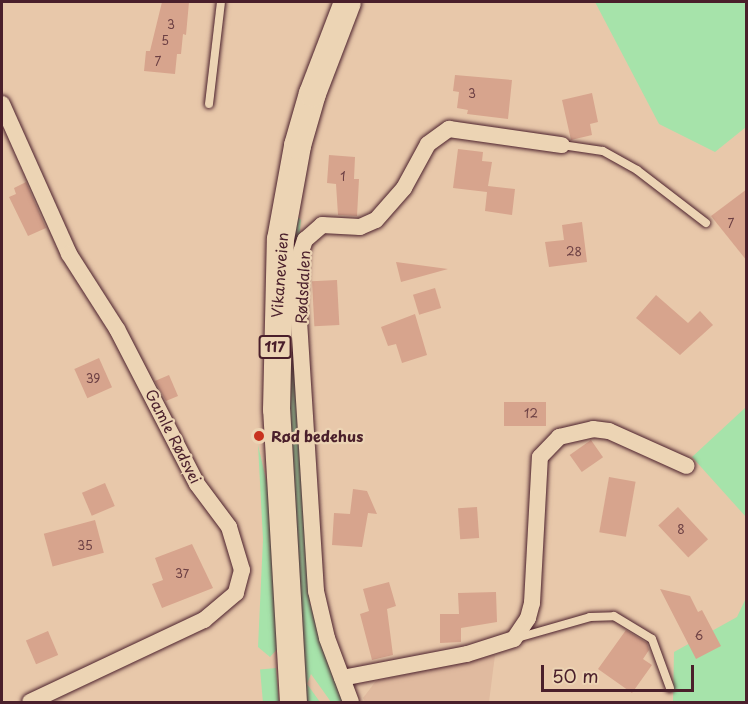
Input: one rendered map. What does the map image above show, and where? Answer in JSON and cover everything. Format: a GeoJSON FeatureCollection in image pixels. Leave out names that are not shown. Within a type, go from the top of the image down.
{"type":"FeatureCollection","features":[{"type":"Feature","properties":{"kind":"main road","name":"Vikaneveien"},"geometry":{"type":"LineString","coordinates":[[293,702],[276,409],[280,239],[309,104],[347,2]]}},
{"type":"Feature","properties":{"kind":"street","name":"Gamle Rødsvei"},"geometry":{"type":"LineString","coordinates":[[2,104],[69,254],[117,329],[197,484],[229,527],[242,570],[236,593],[204,620],[30,702]]}},
{"type":"Feature","properties":{"kind":"street","name":"Rødsdalen"},"geometry":{"type":"LineString","coordinates":[[351,702],[321,618],[316,591],[298,314],[301,252],[305,240],[322,225],[352,227],[376,220],[404,188],[428,144],[449,129],[562,145]]}},
{"type":"Feature","properties":{"kind":"street"},"geometry":{"type":"LineString","coordinates":[[342,678],[467,654],[514,639],[528,618],[532,603],[540,457],[548,444],[572,432],[609,431],[687,466]]}},
{"type":"Feature","properties":{"kind":"lane"},"geometry":{"type":"LineString","coordinates":[[209,104],[221,2]]}},
{"type":"Feature","properties":{"kind":"lane"},"geometry":{"type":"LineString","coordinates":[[562,145],[603,151],[663,188],[706,223]]}},
{"type":"Feature","properties":{"kind":"lane"},"geometry":{"type":"LineString","coordinates":[[514,639],[590,617],[614,616],[652,639],[670,688]]}},
{"type":"Feature","properties":{"kind":"shaded area"},"geometry":{"type":"Polygon","coordinates":[[[495,655],[489,702],[365,702],[363,698],[376,681],[495,655]]]}},
{"type":"Feature","properties":{"kind":"green space"},"geometry":{"type":"Polygon","coordinates":[[[595,2],[746,2],[746,127],[715,152],[659,124],[595,2]]]}},
{"type":"Feature","properties":{"kind":"green space"},"geometry":{"type":"Polygon","coordinates":[[[298,217],[301,220],[293,306],[310,603],[344,702],[331,702],[311,674],[307,684],[320,702],[305,702],[290,467],[288,337],[293,220],[298,217]]]}},
{"type":"Feature","properties":{"kind":"green space"},"geometry":{"type":"Polygon","coordinates":[[[746,407],[746,517],[692,457],[746,407]]]}},
{"type":"Feature","properties":{"kind":"green space"},"geometry":{"type":"Polygon","coordinates":[[[258,445],[268,488],[279,647],[270,657],[258,647],[263,539],[258,445]]]}},
{"type":"Feature","properties":{"kind":"green space"},"geometry":{"type":"Polygon","coordinates":[[[746,598],[746,702],[673,702],[674,652],[737,617],[746,598]]]}},
{"type":"Feature","properties":{"kind":"green space"},"geometry":{"type":"Polygon","coordinates":[[[276,668],[279,702],[263,702],[260,669],[276,668]]]}},
{"type":"Feature","properties":{"kind":"building"},"geometry":{"type":"Polygon","coordinates":[[[162,2],[189,2],[186,35],[183,34],[181,54],[177,54],[175,74],[144,71],[146,51],[150,51],[162,2]]]}},
{"type":"Feature","properties":{"kind":"building"},"geometry":{"type":"Polygon","coordinates":[[[455,75],[512,80],[508,119],[467,114],[468,110],[457,108],[459,92],[453,91],[455,75]]]}},
{"type":"Feature","properties":{"kind":"building"},"geometry":{"type":"Polygon","coordinates":[[[592,93],[598,122],[590,124],[592,135],[571,140],[562,100],[592,93]]]}},
{"type":"Feature","properties":{"kind":"building"},"geometry":{"type":"Polygon","coordinates":[[[458,149],[483,152],[482,161],[492,162],[488,186],[515,189],[512,215],[485,211],[487,192],[453,188],[458,149]]]}},
{"type":"Feature","properties":{"kind":"building"},"geometry":{"type":"Polygon","coordinates":[[[329,155],[355,157],[354,179],[359,179],[357,216],[338,215],[336,184],[327,183],[329,155]]]}},
{"type":"Feature","properties":{"kind":"building"},"geometry":{"type":"Polygon","coordinates":[[[26,182],[46,228],[28,236],[9,197],[16,194],[14,188],[26,182]]]}},
{"type":"Feature","properties":{"kind":"building"},"geometry":{"type":"Polygon","coordinates":[[[747,189],[747,261],[711,216],[747,189]]]}},
{"type":"Feature","properties":{"kind":"building"},"geometry":{"type":"Polygon","coordinates":[[[582,222],[587,262],[549,267],[545,242],[564,240],[562,225],[582,222]]]}},
{"type":"Feature","properties":{"kind":"building"},"geometry":{"type":"Polygon","coordinates":[[[396,262],[448,269],[401,282],[396,262]]]}},
{"type":"Feature","properties":{"kind":"building"},"geometry":{"type":"Polygon","coordinates":[[[337,280],[339,325],[314,326],[312,281],[337,280]]]}},
{"type":"Feature","properties":{"kind":"building"},"geometry":{"type":"Polygon","coordinates":[[[435,288],[441,308],[419,315],[413,295],[435,288]]]}},
{"type":"Feature","properties":{"kind":"building"},"geometry":{"type":"Polygon","coordinates":[[[656,295],[688,323],[700,311],[713,325],[680,355],[636,318],[656,295]]]}},
{"type":"Feature","properties":{"kind":"building"},"geometry":{"type":"Polygon","coordinates":[[[415,314],[427,355],[402,363],[396,344],[388,346],[381,327],[415,314]]]}},
{"type":"Feature","properties":{"kind":"building"},"geometry":{"type":"Polygon","coordinates":[[[99,358],[112,387],[87,398],[74,369],[99,358]]]}},
{"type":"Feature","properties":{"kind":"building"},"geometry":{"type":"Polygon","coordinates":[[[169,375],[178,396],[166,401],[155,381],[169,375]]]}},
{"type":"Feature","properties":{"kind":"building"},"geometry":{"type":"Polygon","coordinates":[[[504,402],[546,402],[546,426],[504,426],[504,402]]]}},
{"type":"Feature","properties":{"kind":"building"},"geometry":{"type":"Polygon","coordinates":[[[591,440],[603,457],[582,472],[570,455],[591,440]]]}},
{"type":"Feature","properties":{"kind":"building"},"geometry":{"type":"Polygon","coordinates":[[[609,477],[636,482],[626,537],[599,532],[609,477]]]}},
{"type":"Feature","properties":{"kind":"building"},"geometry":{"type":"Polygon","coordinates":[[[105,483],[115,506],[92,516],[82,493],[105,483]]]}},
{"type":"Feature","properties":{"kind":"building"},"geometry":{"type":"Polygon","coordinates":[[[353,489],[367,491],[377,514],[368,513],[362,547],[332,545],[334,513],[350,514],[353,489]]]}},
{"type":"Feature","properties":{"kind":"building"},"geometry":{"type":"Polygon","coordinates":[[[477,507],[479,538],[460,539],[458,508],[477,507]]]}},
{"type":"Feature","properties":{"kind":"building"},"geometry":{"type":"Polygon","coordinates":[[[678,507],[708,539],[688,558],[658,525],[678,507]]]}},
{"type":"Feature","properties":{"kind":"building"},"geometry":{"type":"Polygon","coordinates":[[[95,520],[104,553],[53,567],[44,534],[95,520]]]}},
{"type":"Feature","properties":{"kind":"building"},"geometry":{"type":"Polygon","coordinates":[[[192,544],[213,588],[162,608],[152,584],[163,580],[155,558],[192,544]]]}},
{"type":"Feature","properties":{"kind":"building"},"geometry":{"type":"Polygon","coordinates":[[[389,582],[396,606],[387,609],[393,655],[372,660],[360,614],[369,611],[363,589],[389,582]]]}},
{"type":"Feature","properties":{"kind":"building"},"geometry":{"type":"Polygon","coordinates":[[[660,589],[690,596],[698,612],[702,610],[721,646],[696,659],[660,589]]]}},
{"type":"Feature","properties":{"kind":"building"},"geometry":{"type":"Polygon","coordinates":[[[496,592],[497,622],[461,628],[461,642],[440,643],[440,614],[459,614],[458,593],[496,592]]]}},
{"type":"Feature","properties":{"kind":"building"},"geometry":{"type":"Polygon","coordinates":[[[626,630],[647,643],[649,650],[643,659],[652,665],[632,693],[598,669],[626,630]]]}},
{"type":"Feature","properties":{"kind":"building"},"geometry":{"type":"Polygon","coordinates":[[[48,631],[58,655],[36,664],[26,640],[48,631]]]}},
{"type":"Feature","properties":{"kind":"place","name":"Rød bedehus"},"geometry":{"type":"Point","coordinates":[259,436]}}]}
